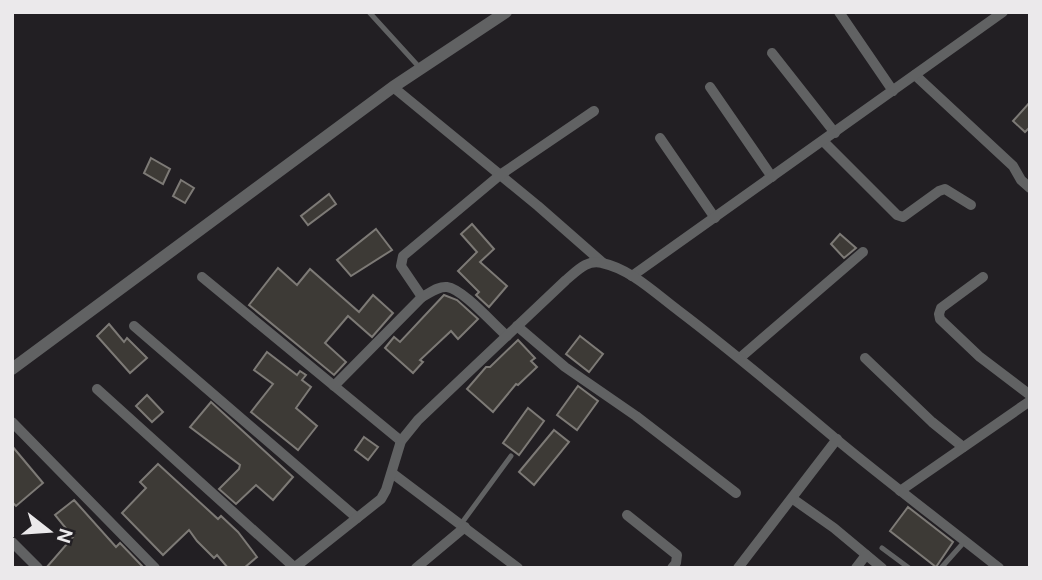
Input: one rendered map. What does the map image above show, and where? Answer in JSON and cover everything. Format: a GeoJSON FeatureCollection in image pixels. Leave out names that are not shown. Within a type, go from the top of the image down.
{"type":"FeatureCollection","features":[{"type":"Feature","properties":{"kind":"street"},"geometry":{"type":"LineString","coordinates":[[12,369],[393,87],[506,12]]}},
{"type":"Feature","properties":{"kind":"street"},"geometry":{"type":"LineString","coordinates":[[839,12],[892,91]]}},
{"type":"Feature","properties":{"kind":"street"},"geometry":{"type":"LineString","coordinates":[[632,276],[1003,12]]}},
{"type":"Feature","properties":{"kind":"street"},"geometry":{"type":"LineString","coordinates":[[772,53],[835,133]]}},
{"type":"Feature","properties":{"kind":"street"},"geometry":{"type":"LineString","coordinates":[[915,75],[1013,166],[1021,180],[1030,188]]}},
{"type":"Feature","properties":{"kind":"street"},"geometry":{"type":"LineString","coordinates":[[393,87],[603,263],[632,276],[741,358],[900,491],[999,568]]}},
{"type":"Feature","properties":{"kind":"street"},"geometry":{"type":"LineString","coordinates":[[710,87],[772,177]]}},
{"type":"Feature","properties":{"kind":"street"},"geometry":{"type":"LineString","coordinates":[[422,298],[401,266],[403,256],[500,175],[594,111]]}},
{"type":"Feature","properties":{"kind":"street"},"geometry":{"type":"LineString","coordinates":[[660,138],[715,218]]}},
{"type":"Feature","properties":{"kind":"street"},"geometry":{"type":"LineString","coordinates":[[823,141],[897,215],[903,217],[945,189],[971,205]]}},
{"type":"Feature","properties":{"kind":"street"},"geometry":{"type":"LineString","coordinates":[[741,358],[863,252]]}},
{"type":"Feature","properties":{"kind":"street"},"geometry":{"type":"LineString","coordinates":[[97,389],[294,567],[381,499],[392,474],[401,441],[418,420],[584,264],[603,263]]}},
{"type":"Feature","properties":{"kind":"street"},"geometry":{"type":"LineString","coordinates":[[201,277],[401,441]]}},
{"type":"Feature","properties":{"kind":"street"},"geometry":{"type":"LineString","coordinates":[[900,491],[1029,403],[940,319],[941,308],[983,277]]}},
{"type":"Feature","properties":{"kind":"street"},"geometry":{"type":"LineString","coordinates":[[334,386],[422,298],[439,288],[450,287],[460,294],[507,336]]}},
{"type":"Feature","properties":{"kind":"street"},"geometry":{"type":"LineString","coordinates":[[134,326],[357,518]]}},
{"type":"Feature","properties":{"kind":"street"},"geometry":{"type":"LineString","coordinates":[[517,326],[565,367],[636,416],[736,493]]}},
{"type":"Feature","properties":{"kind":"street"},"geometry":{"type":"LineString","coordinates":[[865,358],[963,447]]}},
{"type":"Feature","properties":{"kind":"street"},"geometry":{"type":"LineString","coordinates":[[12,422],[155,568]]}},
{"type":"Feature","properties":{"kind":"street"},"geometry":{"type":"LineString","coordinates":[[738,568],[837,439]]}},
{"type":"Feature","properties":{"kind":"street"},"geometry":{"type":"LineString","coordinates":[[392,474],[518,568]]}},
{"type":"Feature","properties":{"kind":"street"},"geometry":{"type":"LineString","coordinates":[[793,499],[834,527],[882,568]]}},
{"type":"Feature","properties":{"kind":"street"},"geometry":{"type":"LineString","coordinates":[[627,515],[677,555],[672,568]]}},
{"type":"Feature","properties":{"kind":"street"},"geometry":{"type":"LineString","coordinates":[[415,568],[463,526]]}},
{"type":"Feature","properties":{"kind":"street"},"geometry":{"type":"LineString","coordinates":[[12,542],[38,568]]}},
{"type":"Feature","properties":{"kind":"street"},"geometry":{"type":"LineString","coordinates":[[856,568],[866,555]]}},
{"type":"Feature","properties":{"kind":"street"},"geometry":{"type":"LineString","coordinates":[[977,568],[985,557]]}},
{"type":"Feature","properties":{"kind":"lane"},"geometry":{"type":"LineString","coordinates":[[369,12],[420,68]]}},
{"type":"Feature","properties":{"kind":"lane"},"geometry":{"type":"LineString","coordinates":[[463,526],[510,456]]}},
{"type":"Feature","properties":{"kind":"lane"},"geometry":{"type":"LineString","coordinates":[[941,568],[965,541]]}},
{"type":"Feature","properties":{"kind":"lane"},"geometry":{"type":"LineString","coordinates":[[883,548],[909,568]]}},
{"type":"Feature","properties":{"kind":"building"},"geometry":{"type":"Polygon","coordinates":[[[1030,102],[1030,127],[1025,132],[1013,121],[1030,102]]]}},
{"type":"Feature","properties":{"kind":"building"},"geometry":{"type":"Polygon","coordinates":[[[151,158],[170,169],[163,184],[144,173],[151,158]]]}},
{"type":"Feature","properties":{"kind":"building"},"geometry":{"type":"Polygon","coordinates":[[[181,180],[194,188],[185,203],[173,196],[181,180]]]}},
{"type":"Feature","properties":{"kind":"building"},"geometry":{"type":"Polygon","coordinates":[[[329,194],[336,204],[308,225],[301,216],[329,194]]]}},
{"type":"Feature","properties":{"kind":"building"},"geometry":{"type":"Polygon","coordinates":[[[472,224],[494,249],[480,262],[507,286],[489,307],[476,295],[479,292],[458,271],[477,252],[461,234],[472,224]]]}},
{"type":"Feature","properties":{"kind":"building"},"geometry":{"type":"Polygon","coordinates":[[[376,229],[392,250],[351,276],[337,260],[376,229]]]}},
{"type":"Feature","properties":{"kind":"building"},"geometry":{"type":"Polygon","coordinates":[[[840,234],[856,248],[844,258],[831,244],[840,234]]]}},
{"type":"Feature","properties":{"kind":"building"},"geometry":{"type":"Polygon","coordinates":[[[278,268],[297,285],[310,269],[359,312],[373,295],[393,313],[372,337],[348,316],[325,343],[346,362],[334,375],[249,305],[278,268]]]}},
{"type":"Feature","properties":{"kind":"building"},"geometry":{"type":"Polygon","coordinates":[[[444,295],[457,300],[478,319],[458,339],[451,331],[420,360],[423,362],[413,373],[385,348],[394,337],[400,342],[444,295]]]}},
{"type":"Feature","properties":{"kind":"building"},"geometry":{"type":"Polygon","coordinates":[[[109,324],[124,342],[127,338],[147,358],[130,373],[97,336],[109,324]]]}},
{"type":"Feature","properties":{"kind":"building"},"geometry":{"type":"Polygon","coordinates":[[[580,336],[603,354],[589,372],[566,354],[580,336]]]}},
{"type":"Feature","properties":{"kind":"building"},"geometry":{"type":"Polygon","coordinates":[[[518,340],[535,358],[531,361],[537,367],[516,384],[493,412],[467,389],[486,367],[490,367],[518,340]]]}},
{"type":"Feature","properties":{"kind":"building"},"geometry":{"type":"Polygon","coordinates":[[[267,352],[297,375],[300,371],[306,375],[302,380],[311,387],[296,408],[317,426],[298,450],[251,412],[273,384],[254,370],[267,352]]]}},
{"type":"Feature","properties":{"kind":"building"},"geometry":{"type":"Polygon","coordinates":[[[578,386],[598,401],[577,430],[557,415],[578,386]]]}},
{"type":"Feature","properties":{"kind":"building"},"geometry":{"type":"Polygon","coordinates":[[[147,395],[163,412],[152,422],[136,406],[147,395]]]}},
{"type":"Feature","properties":{"kind":"building"},"geometry":{"type":"Polygon","coordinates":[[[211,402],[293,477],[273,500],[256,485],[236,504],[219,489],[240,465],[190,427],[211,402]]]}},
{"type":"Feature","properties":{"kind":"building"},"geometry":{"type":"Polygon","coordinates":[[[528,408],[544,421],[519,455],[503,443],[528,408]]]}},
{"type":"Feature","properties":{"kind":"building"},"geometry":{"type":"Polygon","coordinates":[[[554,430],[569,442],[534,485],[519,472],[554,430]]]}},
{"type":"Feature","properties":{"kind":"building"},"geometry":{"type":"Polygon","coordinates":[[[364,437],[378,447],[368,460],[355,450],[364,437]]]}},
{"type":"Feature","properties":{"kind":"building"},"geometry":{"type":"Polygon","coordinates":[[[12,446],[43,483],[16,506],[12,502],[12,446]]]}},
{"type":"Feature","properties":{"kind":"building"},"geometry":{"type":"Polygon","coordinates":[[[158,464],[218,519],[221,516],[238,532],[257,557],[244,568],[228,568],[217,555],[214,558],[189,530],[163,555],[122,513],[146,488],[140,482],[158,464]]]}},
{"type":"Feature","properties":{"kind":"building"},"geometry":{"type":"Polygon","coordinates":[[[74,500],[116,547],[120,543],[144,568],[46,568],[73,537],[55,515],[74,500]]]}},
{"type":"Feature","properties":{"kind":"building"},"geometry":{"type":"Polygon","coordinates":[[[908,507],[953,542],[936,567],[890,531],[908,507]]]}}]}
